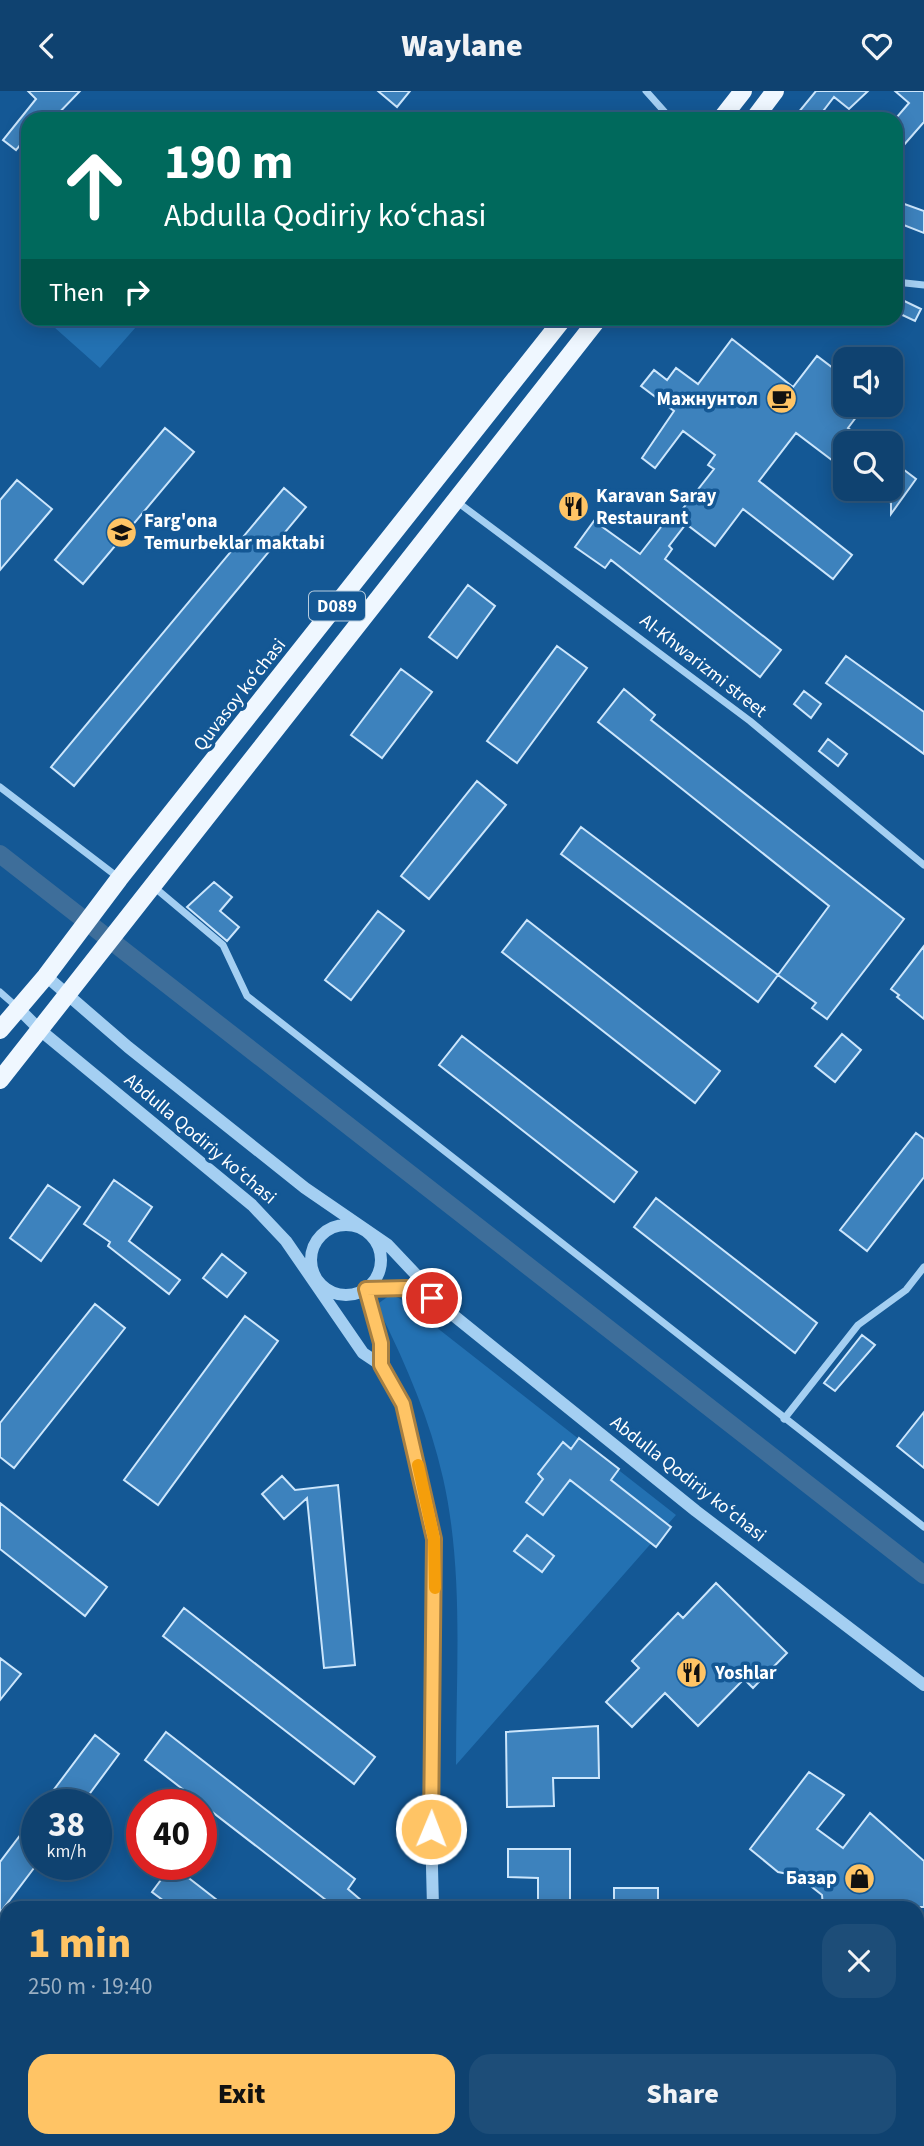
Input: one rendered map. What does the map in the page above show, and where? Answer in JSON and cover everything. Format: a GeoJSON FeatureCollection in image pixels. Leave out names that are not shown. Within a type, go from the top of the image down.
{"type":"FeatureCollection","features":[{"type":"Feature","properties":{"kind":"main road"},"geometry":{"type":"LineString","coordinates":[[726,112],[743,91]]}},
{"type":"Feature","properties":{"kind":"main road"},"geometry":{"type":"LineString","coordinates":[[759,112],[775,91]]}},
{"type":"Feature","properties":{"kind":"main road","name":"Quvasoy koʻchasi"},"geometry":{"type":"LineString","coordinates":[[0,1030],[46,976],[557,326]]}},
{"type":"Feature","properties":{"kind":"main road","name":"D089"},"geometry":{"type":"LineString","coordinates":[[150,888],[593,326]]}},
{"type":"Feature","properties":{"kind":"main road"},"geometry":{"type":"LineString","coordinates":[[0,1080],[150,888]]}},
{"type":"Feature","properties":{"kind":"street"},"geometry":{"type":"LineString","coordinates":[[646,91],[665,112]]}},
{"type":"Feature","properties":{"kind":"street"},"geometry":{"type":"LineString","coordinates":[[903,283],[924,285]]}},
{"type":"Feature","properties":{"kind":"street","name":"Al-Khwarizmi street"},"geometry":{"type":"LineString","coordinates":[[456,501],[750,721],[924,865]]}},
{"type":"Feature","properties":{"kind":"street"},"geometry":{"type":"LineString","coordinates":[[0,787],[115,886]]}},
{"type":"Feature","properties":{"kind":"street"},"geometry":{"type":"LineString","coordinates":[[150,888],[223,945],[247,996],[924,1527]]}},
{"type":"Feature","properties":{"kind":"street","name":"Abdulla Qodiriy koʻchasi"},"geometry":{"type":"LineString","coordinates":[[46,976],[128,1047],[305,1188],[388,1245],[421,1280],[432,1298]]}},
{"type":"Feature","properties":{"kind":"street"},"geometry":{"type":"LineString","coordinates":[[0,992],[17,1007]]}},
{"type":"Feature","properties":{"kind":"street","name":"Abdulla Qodiriy koʻchasi"},"geometry":{"type":"LineString","coordinates":[[17,1007],[40,1030],[252,1205],[286,1241],[363,1353],[381,1365]]}},
{"type":"Feature","properties":{"kind":"street"},"geometry":{"type":"LineString","coordinates":[[340,1225],[363,1229],[378,1247],[381,1258],[374,1280],[366,1289],[345,1295],[334,1293],[316,1282],[311,1257],[320,1236],[340,1225]]}},
{"type":"Feature","properties":{"kind":"street"},"geometry":{"type":"LineString","coordinates":[[784,1419],[858,1325],[906,1290],[924,1267]]}},
{"type":"Feature","properties":{"kind":"street","name":"Abdulla Qodiriy koʻchasi"},"geometry":{"type":"LineString","coordinates":[[366,1289],[407,1288],[432,1298],[696,1511],[924,1685]]}},
{"type":"Feature","properties":{"kind":"street"},"geometry":{"type":"LineString","coordinates":[[366,1289],[381,1343],[381,1365],[403,1404],[434,1539],[431,1820],[433,1901]]}},
{"type":"Feature","properties":{"kind":"shaded area"},"geometry":{"type":"Polygon","coordinates":[[[53,326],[137,326],[100,368],[53,326]]]}},
{"type":"Feature","properties":{"kind":"shaded area"},"geometry":{"type":"Polygon","coordinates":[[[390,1295],[399,1298],[676,1515],[456,1765],[457,1621],[450,1513],[438,1456],[425,1415],[381,1314],[379,1303],[390,1295]]]}},
{"type":"Feature","properties":{"kind":"building"},"geometry":{"type":"Polygon","coordinates":[[[28,91],[80,91],[60,112],[26,112],[36,99],[28,91]]]}},
{"type":"Feature","properties":{"kind":"building"},"geometry":{"type":"Polygon","coordinates":[[[378,91],[410,91],[397,107],[378,91]]]}},
{"type":"Feature","properties":{"kind":"building"},"geometry":{"type":"Polygon","coordinates":[[[816,91],[868,91],[849,109],[834,97],[822,112],[799,112],[816,91]]]}},
{"type":"Feature","properties":{"kind":"building"},"geometry":{"type":"Polygon","coordinates":[[[895,91],[924,91],[924,122],[903,146],[901,112],[909,103],[895,91]]]}},
{"type":"Feature","properties":{"kind":"building"},"geometry":{"type":"Polygon","coordinates":[[[21,118],[21,144],[16,150],[3,140],[21,118]]]}},
{"type":"Feature","properties":{"kind":"building"},"geometry":{"type":"Polygon","coordinates":[[[903,204],[924,211],[924,233],[903,225],[903,204]]]}},
{"type":"Feature","properties":{"kind":"building"},"geometry":{"type":"Polygon","coordinates":[[[903,300],[921,309],[915,321],[903,315],[903,300]]]}},
{"type":"Feature","properties":{"kind":"building"},"geometry":{"type":"Polygon","coordinates":[[[732,339],[793,387],[817,356],[833,368],[833,417],[856,417],[848,428],[852,431],[833,431],[833,461],[796,433],[759,481],[852,555],[833,579],[743,509],[715,546],[686,524],[669,546],[672,549],[665,559],[781,650],[760,677],[611,560],[605,568],[575,547],[594,521],[640,554],[672,513],[684,522],[677,516],[714,469],[708,465],[715,455],[683,431],[655,468],[642,458],[674,411],[641,386],[654,370],[667,380],[676,368],[698,384],[732,339]]]}},
{"type":"Feature","properties":{"kind":"building"},"geometry":{"type":"Polygon","coordinates":[[[165,428],[194,452],[83,584],[55,560],[165,428]]]}},
{"type":"Feature","properties":{"kind":"building"},"geometry":{"type":"Polygon","coordinates":[[[903,469],[916,479],[903,497],[903,469]]]}},
{"type":"Feature","properties":{"kind":"building"},"geometry":{"type":"Polygon","coordinates":[[[17,480],[52,509],[0,570],[0,500],[17,480]]]}},
{"type":"Feature","properties":{"kind":"building"},"geometry":{"type":"Polygon","coordinates":[[[284,488],[306,507],[74,786],[51,767],[284,488]]]}},
{"type":"Feature","properties":{"kind":"building"},"geometry":{"type":"Polygon","coordinates":[[[888,501],[900,501],[891,514],[891,503],[888,501]]]}},
{"type":"Feature","properties":{"kind":"building"},"geometry":{"type":"Polygon","coordinates":[[[468,585],[495,606],[457,658],[429,637],[468,585]]]}},
{"type":"Feature","properties":{"kind":"building"},"geometry":{"type":"Polygon","coordinates":[[[557,646],[587,668],[517,763],[487,741],[557,646]]]}},
{"type":"Feature","properties":{"kind":"building"},"geometry":{"type":"Polygon","coordinates":[[[846,656],[924,712],[924,754],[826,683],[846,656]]]}},
{"type":"Feature","properties":{"kind":"building"},"geometry":{"type":"Polygon","coordinates":[[[401,669],[432,692],[382,758],[351,735],[401,669]]]}},
{"type":"Feature","properties":{"kind":"building"},"geometry":{"type":"Polygon","coordinates":[[[624,689],[655,715],[651,720],[904,919],[827,1019],[812,1008],[816,1003],[778,975],[829,906],[598,722],[624,689]]]}},
{"type":"Feature","properties":{"kind":"building"},"geometry":{"type":"Polygon","coordinates":[[[804,691],[821,704],[811,718],[794,704],[804,691]]]}},
{"type":"Feature","properties":{"kind":"building"},"geometry":{"type":"Polygon","coordinates":[[[828,739],[847,754],[838,766],[819,751],[828,739]]]}},
{"type":"Feature","properties":{"kind":"building"},"geometry":{"type":"Polygon","coordinates":[[[477,781],[506,805],[429,899],[401,876],[477,781]]]}},
{"type":"Feature","properties":{"kind":"building"},"geometry":{"type":"Polygon","coordinates":[[[581,827],[778,975],[758,1002],[561,854],[581,827]]]}},
{"type":"Feature","properties":{"kind":"building"},"geometry":{"type":"Polygon","coordinates":[[[214,882],[232,897],[220,911],[239,927],[227,941],[187,907],[214,882]]]}},
{"type":"Feature","properties":{"kind":"building"},"geometry":{"type":"Polygon","coordinates":[[[378,911],[404,931],[351,1000],[325,980],[378,911]]]}},
{"type":"Feature","properties":{"kind":"building"},"geometry":{"type":"Polygon","coordinates":[[[527,920],[720,1071],[695,1103],[502,952],[527,920]]]}},
{"type":"Feature","properties":{"kind":"building"},"geometry":{"type":"Polygon","coordinates":[[[924,946],[924,1019],[891,989],[924,946]]]}},
{"type":"Feature","properties":{"kind":"building"},"geometry":{"type":"Polygon","coordinates":[[[842,1034],[861,1050],[835,1082],[815,1066],[842,1034]]]}},
{"type":"Feature","properties":{"kind":"building"},"geometry":{"type":"Polygon","coordinates":[[[462,1036],[637,1172],[614,1202],[439,1065],[462,1036]]]}},
{"type":"Feature","properties":{"kind":"building"},"geometry":{"type":"Polygon","coordinates":[[[916,1133],[924,1139],[924,1177],[867,1251],[840,1230],[916,1133]]]}},
{"type":"Feature","properties":{"kind":"building"},"geometry":{"type":"Polygon","coordinates":[[[114,1180],[152,1207],[129,1241],[180,1280],[169,1294],[108,1246],[110,1242],[84,1224],[114,1180]]]}},
{"type":"Feature","properties":{"kind":"building"},"geometry":{"type":"Polygon","coordinates":[[[48,1185],[80,1207],[41,1261],[10,1238],[48,1185]]]}},
{"type":"Feature","properties":{"kind":"building"},"geometry":{"type":"Polygon","coordinates":[[[656,1198],[817,1323],[795,1353],[634,1227],[656,1198]]]}},
{"type":"Feature","properties":{"kind":"building"},"geometry":{"type":"Polygon","coordinates":[[[222,1254],[246,1273],[227,1297],[203,1278],[222,1254]]]}},
{"type":"Feature","properties":{"kind":"building"},"geometry":{"type":"Polygon","coordinates":[[[95,1304],[125,1328],[14,1468],[0,1457],[0,1423],[95,1304]]]}},
{"type":"Feature","properties":{"kind":"building"},"geometry":{"type":"Polygon","coordinates":[[[245,1316],[278,1341],[158,1505],[124,1480],[245,1316]]]}},
{"type":"Feature","properties":{"kind":"building"},"geometry":{"type":"Polygon","coordinates":[[[862,1335],[875,1345],[835,1391],[824,1383],[862,1335]]]}},
{"type":"Feature","properties":{"kind":"building"},"geometry":{"type":"Polygon","coordinates":[[[924,1412],[924,1468],[897,1446],[924,1412]]]}},
{"type":"Feature","properties":{"kind":"building"},"geometry":{"type":"Polygon","coordinates":[[[579,1438],[619,1469],[611,1480],[671,1527],[656,1547],[570,1480],[543,1515],[526,1502],[543,1479],[538,1474],[563,1442],[571,1449],[579,1438]]]}},
{"type":"Feature","properties":{"kind":"building"},"geometry":{"type":"Polygon","coordinates":[[[282,1476],[295,1490],[338,1485],[355,1665],[324,1668],[307,1498],[284,1519],[262,1494],[282,1476]]]}},
{"type":"Feature","properties":{"kind":"building"},"geometry":{"type":"Polygon","coordinates":[[[0,1503],[107,1587],[85,1616],[0,1549],[0,1503]]]}},
{"type":"Feature","properties":{"kind":"building"},"geometry":{"type":"Polygon","coordinates":[[[527,1535],[554,1556],[542,1572],[514,1551],[527,1535]]]}},
{"type":"Feature","properties":{"kind":"building"},"geometry":{"type":"Polygon","coordinates":[[[716,1583],[787,1653],[753,1688],[744,1679],[698,1726],[665,1693],[632,1727],[606,1702],[639,1668],[632,1661],[678,1613],[683,1618],[716,1583]]]}},
{"type":"Feature","properties":{"kind":"building"},"geometry":{"type":"Polygon","coordinates":[[[184,1608],[375,1757],[354,1784],[163,1636],[184,1608]]]}},
{"type":"Feature","properties":{"kind":"building"},"geometry":{"type":"Polygon","coordinates":[[[0,1658],[21,1674],[0,1700],[0,1658]]]}},
{"type":"Feature","properties":{"kind":"building"},"geometry":{"type":"Polygon","coordinates":[[[598,1726],[599,1778],[553,1778],[554,1806],[507,1807],[506,1732],[598,1726]]]}},
{"type":"Feature","properties":{"kind":"building"},"geometry":{"type":"Polygon","coordinates":[[[166,1732],[355,1879],[348,1889],[362,1901],[327,1901],[217,1816],[217,1789],[182,1789],[145,1760],[166,1732]]]}},
{"type":"Feature","properties":{"kind":"building"},"geometry":{"type":"Polygon","coordinates":[[[95,1735],[119,1754],[93,1789],[54,1789],[95,1735]]]}},
{"type":"Feature","properties":{"kind":"building"},"geometry":{"type":"Polygon","coordinates":[[[809,1772],[844,1795],[817,1829],[843,1848],[870,1813],[924,1861],[924,1901],[822,1901],[822,1895],[798,1876],[778,1872],[750,1849],[809,1772]]]}},
{"type":"Feature","properties":{"kind":"building"},"geometry":{"type":"Polygon","coordinates":[[[21,1834],[21,1880],[25,1880],[9,1901],[0,1901],[0,1862],[21,1834]]]}},
{"type":"Feature","properties":{"kind":"building"},"geometry":{"type":"Polygon","coordinates":[[[508,1849],[570,1849],[570,1901],[538,1901],[538,1878],[508,1877],[508,1849]]]}},
{"type":"Feature","properties":{"kind":"building"},"geometry":{"type":"Polygon","coordinates":[[[161,1880],[191,1880],[218,1901],[164,1901],[152,1892],[161,1880]]]}},
{"type":"Feature","properties":{"kind":"building"},"geometry":{"type":"Polygon","coordinates":[[[614,1888],[658,1888],[658,1901],[614,1901],[614,1888]]]}},
{"type":"Feature","properties":{"kind":"waterway"},"geometry":{"type":"LineString","coordinates":[[0,854],[924,1575]]}},
{"type":"Feature","properties":{"kind":"slow traffic"},"geometry":{"type":"LineString","coordinates":[[418,1465],[434,1539],[435,1588]]}},
{"type":"Feature","properties":{"kind":"place","name":"Мажнунтол"},"geometry":{"type":"Point","coordinates":[781,399]}},
{"type":"Feature","properties":{"kind":"place","name":"Karavan Saray Restaurant"},"geometry":{"type":"Point","coordinates":[573,507]}},
{"type":"Feature","properties":{"kind":"place","name":"Farg'ona Temurbeklar maktabi"},"geometry":{"type":"Point","coordinates":[121,532]}},
{"type":"Feature","properties":{"kind":"place","name":"Yoshlar"},"geometry":{"type":"Point","coordinates":[692,1673]}},
{"type":"Feature","properties":{"kind":"place","name":"Базар"},"geometry":{"type":"Point","coordinates":[860,1878]}},
{"type":"Feature","properties":{"kind":"route"},"geometry":{"type":"LineString","coordinates":[[431,1829],[436,1570],[434,1539],[403,1404],[381,1365],[381,1343],[366,1289],[407,1288],[432,1298]]}}]}
